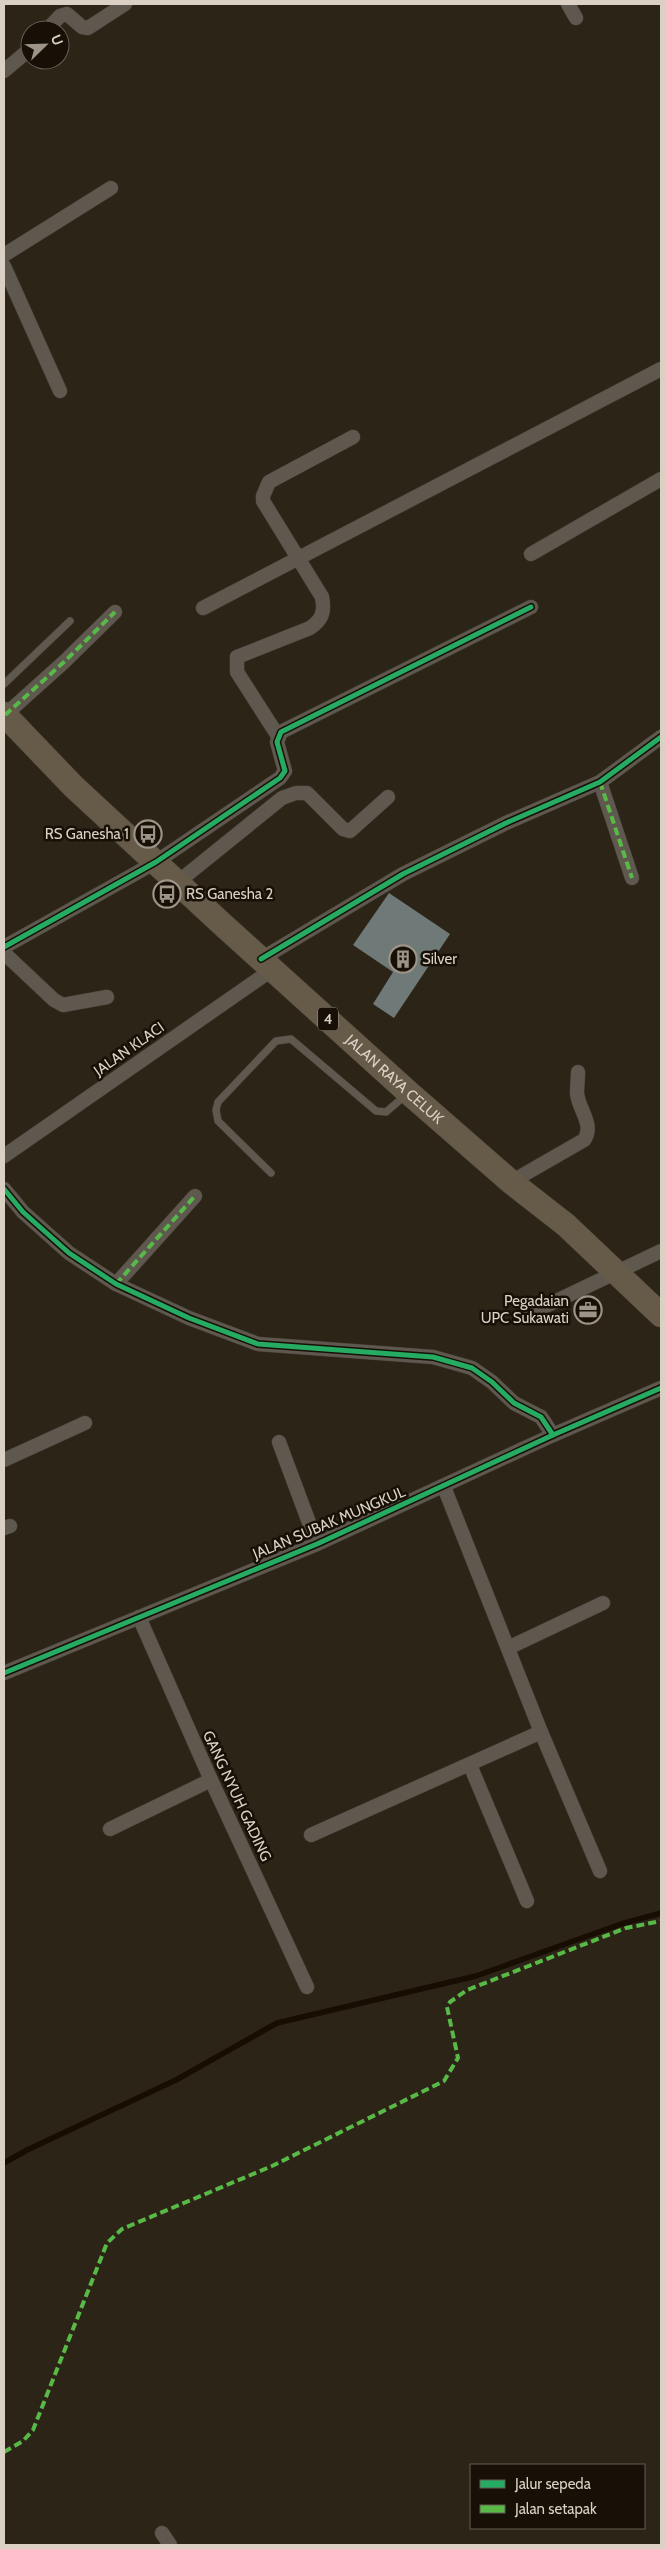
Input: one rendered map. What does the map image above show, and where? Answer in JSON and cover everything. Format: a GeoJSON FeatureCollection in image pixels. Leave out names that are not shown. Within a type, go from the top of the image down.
{"type":"FeatureCollection","features":[{"type":"Feature","properties":{"kind":"highway","name":"JALAN RAYA CELUK"},"geometry":{"type":"LineString","coordinates":[[4,714],[73,786],[156,862],[185,877],[267,964],[409,1093],[511,1182],[566,1226],[661,1315]]}},
{"type":"Feature","properties":{"kind":"street"},"geometry":{"type":"LineString","coordinates":[[56,20],[60,16],[67,14],[82,27],[88,28],[125,4]]}},
{"type":"Feature","properties":{"kind":"street"},"geometry":{"type":"LineString","coordinates":[[568,4],[576,18]]}},
{"type":"Feature","properties":{"kind":"street"},"geometry":{"type":"LineString","coordinates":[[4,71],[20,57]]}},
{"type":"Feature","properties":{"kind":"street"},"geometry":{"type":"LineString","coordinates":[[4,255],[112,188]]}},
{"type":"Feature","properties":{"kind":"street"},"geometry":{"type":"LineString","coordinates":[[4,266],[60,390]]}},
{"type":"Feature","properties":{"kind":"street"},"geometry":{"type":"LineString","coordinates":[[203,608],[661,369]]}},
{"type":"Feature","properties":{"kind":"street"},"geometry":{"type":"LineString","coordinates":[[4,947],[156,862],[280,778],[285,767],[278,748],[278,736],[238,672],[237,657],[310,628],[323,615],[322,597],[263,501],[265,488],[269,482],[353,437]]}},
{"type":"Feature","properties":{"kind":"street"},"geometry":{"type":"LineString","coordinates":[[532,554],[661,479]]}},
{"type":"Feature","properties":{"kind":"street"},"geometry":{"type":"LineString","coordinates":[[278,736],[281,732],[531,607]]}},
{"type":"Feature","properties":{"kind":"street"},"geometry":{"type":"LineString","coordinates":[[4,714],[64,662],[115,612]]}},
{"type":"Feature","properties":{"kind":"street","name":"JALAN KLACI"},"geometry":{"type":"LineString","coordinates":[[4,1156],[267,964],[403,874],[506,823],[600,782],[661,737]]}},
{"type":"Feature","properties":{"kind":"street"},"geometry":{"type":"LineString","coordinates":[[600,782],[632,878]]}},
{"type":"Feature","properties":{"kind":"street"},"geometry":{"type":"LineString","coordinates":[[185,877],[282,798],[296,792],[307,794],[343,829],[350,832],[388,797]]}},
{"type":"Feature","properties":{"kind":"street"},"geometry":{"type":"LineString","coordinates":[[4,953],[54,1000],[62,1005],[106,997]]}},
{"type":"Feature","properties":{"kind":"street"},"geometry":{"type":"LineString","coordinates":[[511,1182],[584,1140],[587,1135],[588,1126],[577,1093],[578,1072]]}},
{"type":"Feature","properties":{"kind":"street"},"geometry":{"type":"LineString","coordinates":[[4,1189],[23,1212],[68,1253],[116,1284],[188,1318],[258,1344],[433,1357],[472,1368],[492,1382],[514,1403],[541,1417],[553,1435]]}},
{"type":"Feature","properties":{"kind":"street"},"geometry":{"type":"LineString","coordinates":[[116,1284],[195,1196]]}},
{"type":"Feature","properties":{"kind":"street"},"geometry":{"type":"LineString","coordinates":[[526,1315],[661,1251]]}},
{"type":"Feature","properties":{"kind":"street","name":"JALAN SUBAK MUNGKUL"},"geometry":{"type":"LineString","coordinates":[[4,1673],[317,1544],[444,1487],[553,1435],[661,1388]]}},
{"type":"Feature","properties":{"kind":"street"},"geometry":{"type":"LineString","coordinates":[[4,1460],[85,1423]]}},
{"type":"Feature","properties":{"kind":"street"},"geometry":{"type":"LineString","coordinates":[[279,1442],[317,1544]]}},
{"type":"Feature","properties":{"kind":"street"},"geometry":{"type":"LineString","coordinates":[[444,1487],[541,1732],[600,1871]]}},
{"type":"Feature","properties":{"kind":"street"},"geometry":{"type":"LineString","coordinates":[[508,1648],[603,1603]]}},
{"type":"Feature","properties":{"kind":"street","name":"GANG NYUH GADING"},"geometry":{"type":"LineString","coordinates":[[139,1617],[211,1780],[307,1986]]}},
{"type":"Feature","properties":{"kind":"street"},"geometry":{"type":"LineString","coordinates":[[311,1835],[470,1766],[541,1732]]}},
{"type":"Feature","properties":{"kind":"street"},"geometry":{"type":"LineString","coordinates":[[470,1766],[527,1901]]}},
{"type":"Feature","properties":{"kind":"street"},"geometry":{"type":"LineString","coordinates":[[110,1829],[211,1780]]}},
{"type":"Feature","properties":{"kind":"street"},"geometry":{"type":"LineString","coordinates":[[162,2533],[170,2545]]}},
{"type":"Feature","properties":{"kind":"lane"},"geometry":{"type":"LineString","coordinates":[[4,684],[70,622]]}},
{"type":"Feature","properties":{"kind":"lane"},"geometry":{"type":"LineString","coordinates":[[271,1173],[218,1121],[216,1110],[218,1102],[276,1041],[291,1039],[376,1111],[386,1112],[409,1093]]}},
{"type":"Feature","properties":{"kind":"building","name":"Silver"},"geometry":{"type":"Polygon","coordinates":[[[389,893],[450,934],[394,1018],[373,1004],[393,972],[353,945],[389,893]]]}},
{"type":"Feature","properties":{"kind":"waterway"},"geometry":{"type":"LineString","coordinates":[[4,2163],[27,2150],[176,2080],[277,2023],[476,1976],[621,1924],[661,1913]]}},
{"type":"Feature","properties":{"kind":"marked path"},"geometry":{"type":"LineString","coordinates":[[5,715],[64,662],[115,612]]}},
{"type":"Feature","properties":{"kind":"marked path"},"geometry":{"type":"LineString","coordinates":[[600,782],[632,878]]}},
{"type":"Feature","properties":{"kind":"marked path"},"geometry":{"type":"LineString","coordinates":[[116,1284],[195,1196]]}},
{"type":"Feature","properties":{"kind":"marked path"},"geometry":{"type":"LineString","coordinates":[[4,2452],[23,2441],[33,2430],[107,2243],[122,2229],[272,2166],[444,2081],[458,2058],[447,2007],[450,2002],[467,1990],[626,1928],[661,1921]]}},
{"type":"Feature","properties":{"kind":"cycle path"},"geometry":{"type":"LineString","coordinates":[[4,947],[156,862],[280,778],[285,771],[277,742],[281,732],[531,607]]}},
{"type":"Feature","properties":{"kind":"cycle path"},"geometry":{"type":"LineString","coordinates":[[261,959],[403,874],[506,823],[600,782],[661,737]]}},
{"type":"Feature","properties":{"kind":"cycle path"},"geometry":{"type":"LineString","coordinates":[[4,1189],[23,1212],[69,1253],[116,1284],[189,1318],[258,1344],[433,1357],[472,1368],[492,1382],[514,1403],[541,1417],[553,1435]]}},
{"type":"Feature","properties":{"kind":"cycle path"},"geometry":{"type":"LineString","coordinates":[[4,1673],[317,1544],[553,1435],[661,1388]]}},
{"type":"Feature","properties":{"kind":"place","name":"RS Ganesha 1"},"geometry":{"type":"Point","coordinates":[148,834]}},
{"type":"Feature","properties":{"kind":"place","name":"RS Ganesha 2"},"geometry":{"type":"Point","coordinates":[167,894]}},
{"type":"Feature","properties":{"kind":"place","name":"Silver"},"geometry":{"type":"Point","coordinates":[403,959]}},
{"type":"Feature","properties":{"kind":"place","name":"Pegadaian UPC Sukawati"},"geometry":{"type":"Point","coordinates":[588,1310]}}]}
